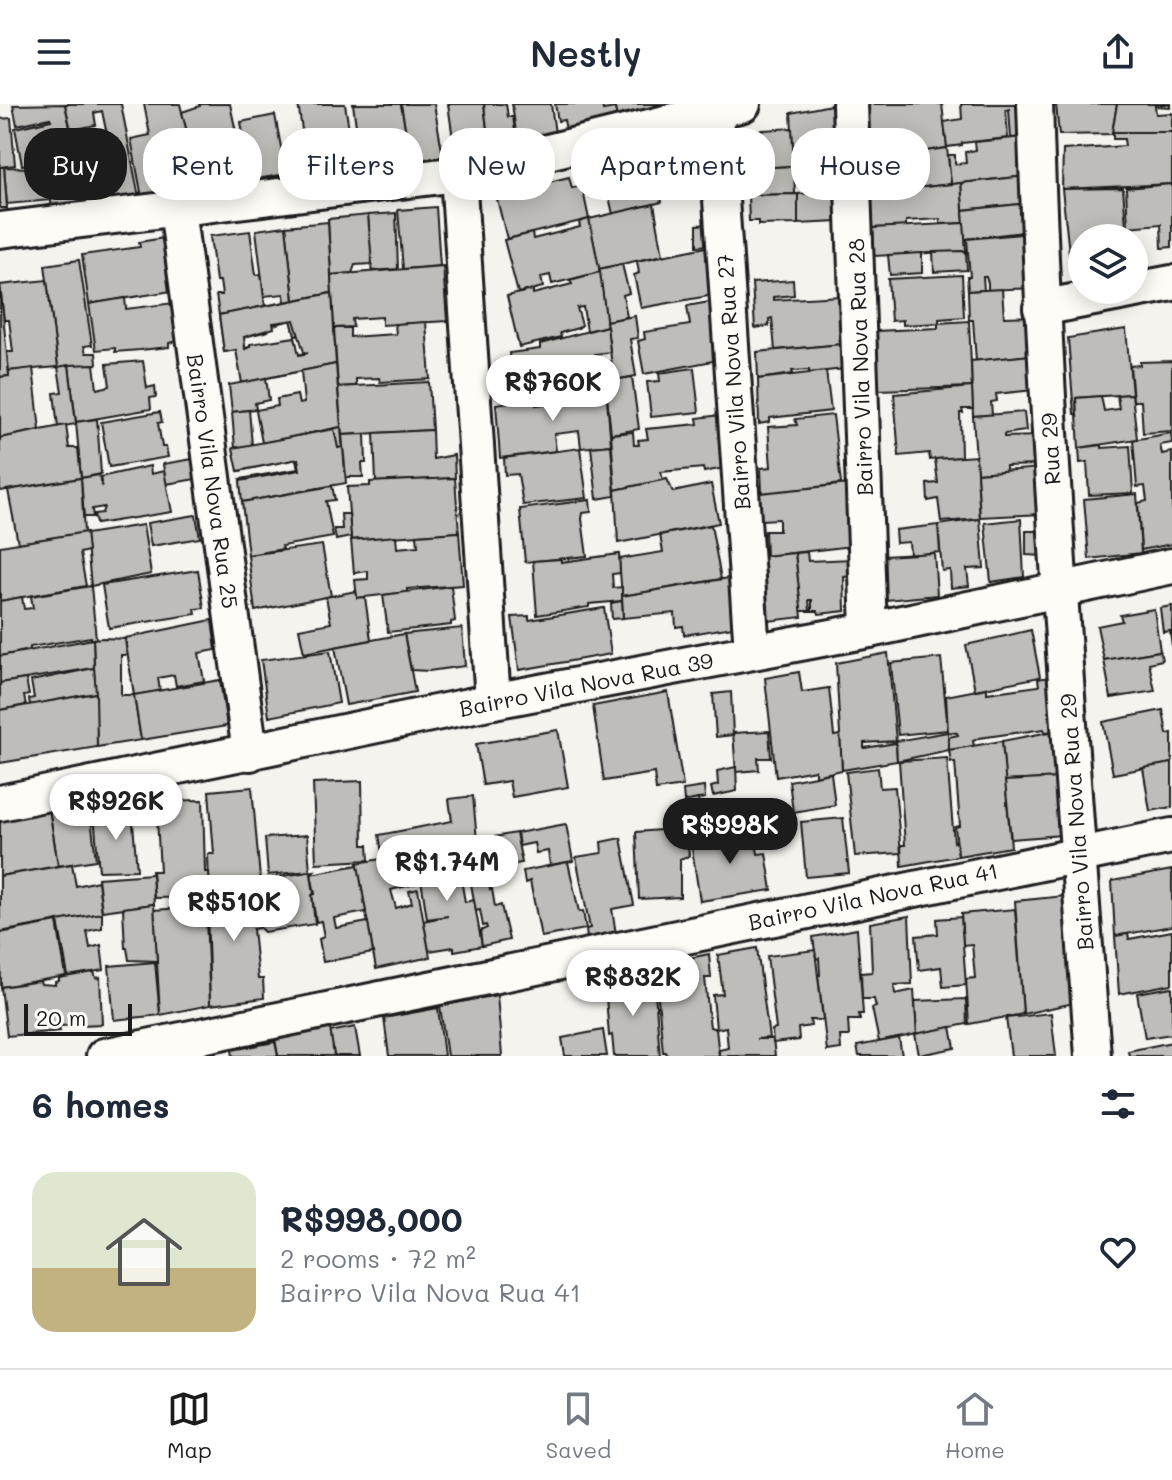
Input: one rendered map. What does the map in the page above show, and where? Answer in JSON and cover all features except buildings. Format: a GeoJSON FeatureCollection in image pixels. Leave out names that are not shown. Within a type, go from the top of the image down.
{"type":"FeatureCollection","features":[{"type":"Feature","properties":{"kind":"street","name":"Bairro Vila Nova Rua 28"},"geometry":{"type":"LineString","coordinates":[[850,104],[869,630]]}},
{"type":"Feature","properties":{"kind":"street"},"geometry":{"type":"LineString","coordinates":[[1035,104],[1041,308],[1172,283]]}},
{"type":"Feature","properties":{"kind":"street"},"geometry":{"type":"LineString","coordinates":[[555,150],[729,108]]}},
{"type":"Feature","properties":{"kind":"street","name":"Bairro Vila Nova Rua 27"},"geometry":{"type":"LineString","coordinates":[[729,108],[752,651]]}},
{"type":"Feature","properties":{"kind":"street"},"geometry":{"type":"LineString","coordinates":[[0,230],[439,176]]}},
{"type":"Feature","properties":{"kind":"street"},"geometry":{"type":"LineString","coordinates":[[460,200],[493,701]]}},
{"type":"Feature","properties":{"kind":"street","name":"Bairro Vila Nova Rua 25"},"geometry":{"type":"LineString","coordinates":[[177,209],[250,753]]}},
{"type":"Feature","properties":{"kind":"street","name":"Rua 29"},"geometry":{"type":"LineString","coordinates":[[1041,308],[1058,589]]}},
{"type":"Feature","properties":{"kind":"street","name":"Bairro Vila Nova Rua 39"},"geometry":{"type":"LineString","coordinates":[[0,803],[493,701],[869,630],[1172,566]]}},
{"type":"Feature","properties":{"kind":"street","name":"Bairro Vila Nova Rua 29"},"geometry":{"type":"LineString","coordinates":[[1058,589],[1093,1056]]}},
{"type":"Feature","properties":{"kind":"street","name":"Bairro Vila Nova Rua 41"},"geometry":{"type":"LineString","coordinates":[[104,1056],[1172,836]]}}]}
